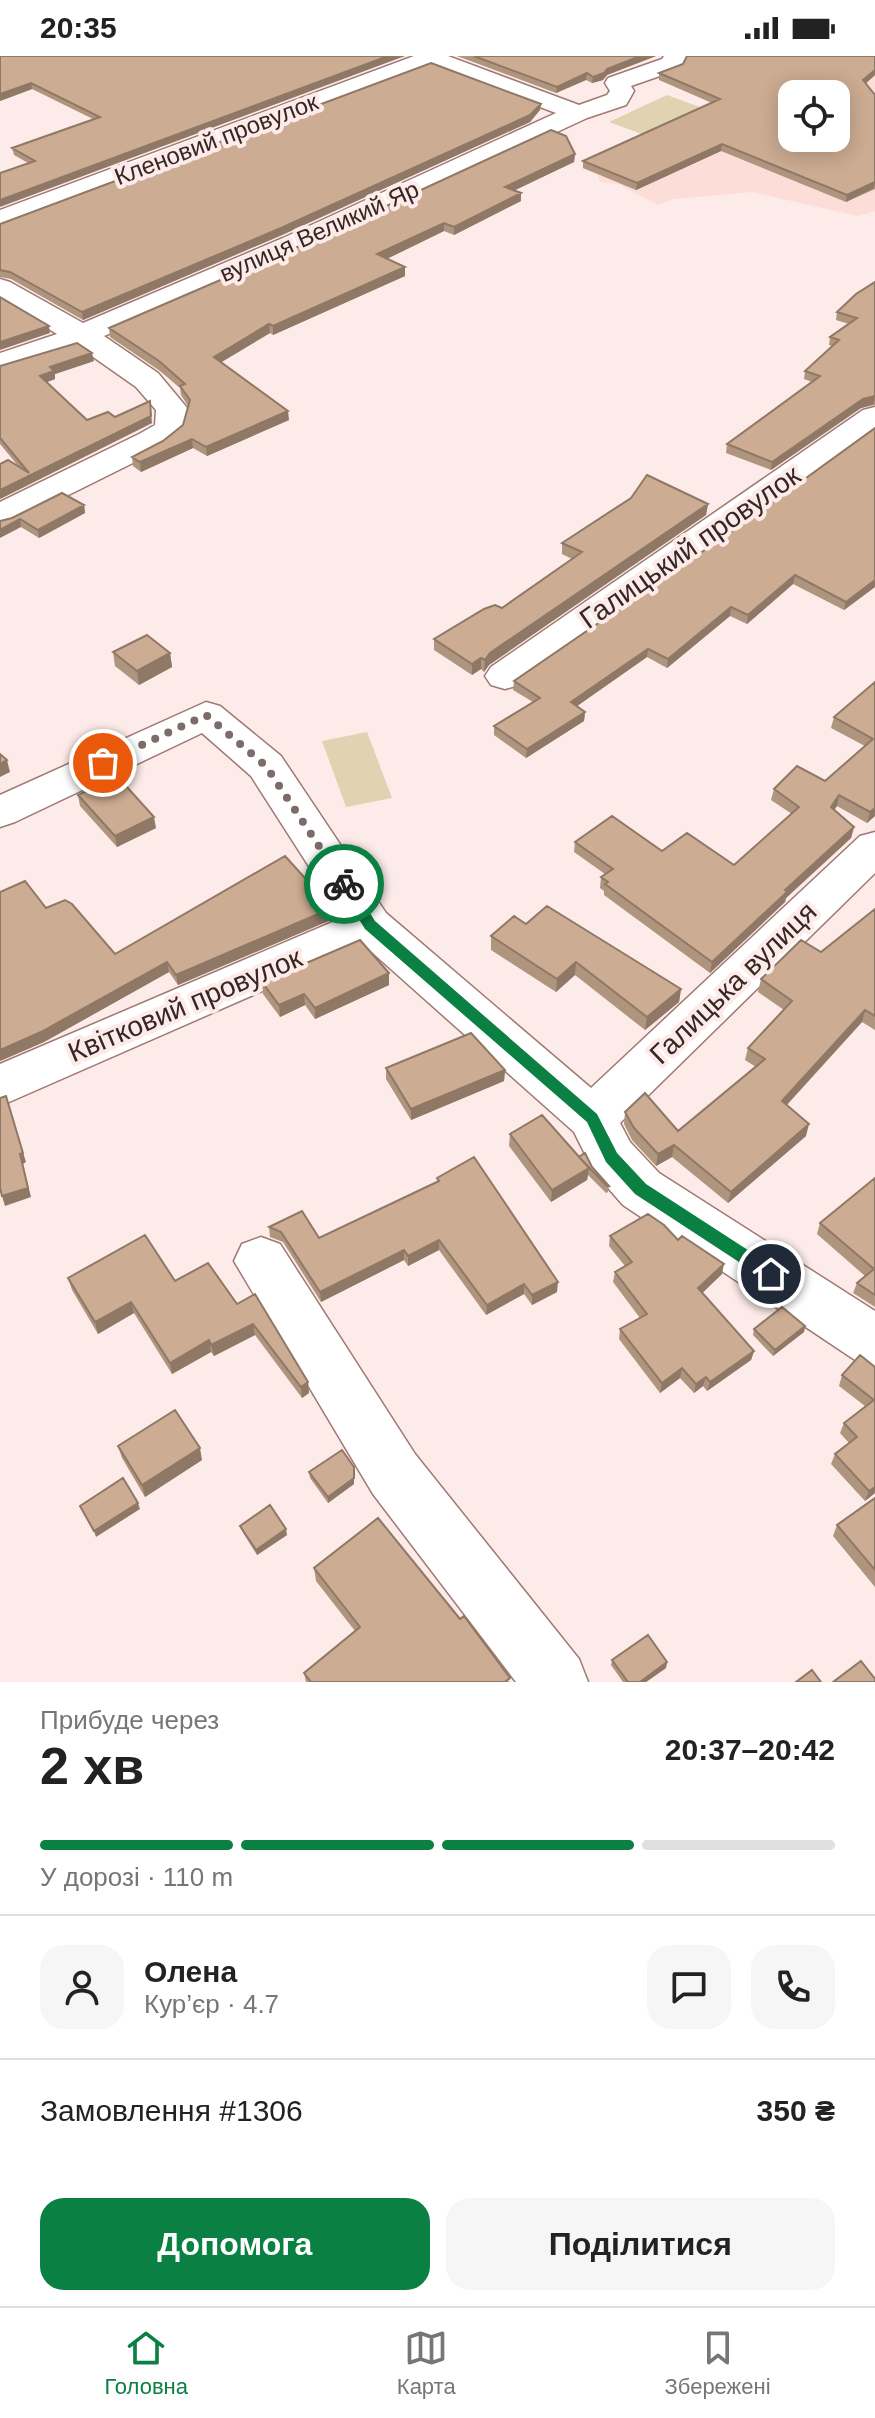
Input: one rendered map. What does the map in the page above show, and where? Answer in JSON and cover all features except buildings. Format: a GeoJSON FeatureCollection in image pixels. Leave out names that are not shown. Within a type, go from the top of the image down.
{"type":"FeatureCollection","features":[{"type":"Feature","properties":{"kind":"street"},"geometry":{"type":"LineString","coordinates":[[544,100],[617,83],[672,64],[676,56]]}},
{"type":"Feature","properties":{"kind":"street"},"geometry":{"type":"LineString","coordinates":[[428,57],[578,113]]}},
{"type":"Feature","properties":{"kind":"street","name":"Кленовий провулок"},"geometry":{"type":"LineString","coordinates":[[0,220],[428,57]]}},
{"type":"Feature","properties":{"kind":"street","name":"вулиця Великий Яр"},"geometry":{"type":"LineString","coordinates":[[0,363],[82,335],[293,244],[578,113],[617,100],[622,91],[617,83]]}},
{"type":"Feature","properties":{"kind":"street"},"geometry":{"type":"LineString","coordinates":[[0,288],[82,335],[147,380],[172,409],[171,429],[0,516]]}},
{"type":"Feature","properties":{"kind":"street","name":"Галицький провулок"},"geometry":{"type":"LineString","coordinates":[[505,676],[875,417]]}},
{"type":"Feature","properties":{"kind":"street"},"geometry":{"type":"LineString","coordinates":[[0,812],[206,715],[266,766],[370,925],[592,1118],[612,1157],[641,1189],[875,1342]]}},
{"type":"Feature","properties":{"kind":"street","name":"Галицька вулиця"},"geometry":{"type":"LineString","coordinates":[[592,1118],[875,847]]}},
{"type":"Feature","properties":{"kind":"street","name":"Квітковий провулок"},"geometry":{"type":"LineString","coordinates":[[0,1086],[370,925]]}},
{"type":"Feature","properties":{"kind":"street"},"geometry":{"type":"LineString","coordinates":[[261,1261],[394,1474],[556,1682]]}},
{"type":"Feature","properties":{"kind":"shaded area"},"geometry":{"type":"Polygon","coordinates":[[[875,56],[875,211],[858,216],[752,192],[674,199],[658,205],[618,184],[600,182],[598,175],[582,168],[799,66],[875,56]]]}},
{"type":"Feature","properties":{"kind":"shaded area"},"geometry":{"type":"Polygon","coordinates":[[[667,95],[705,109],[647,136],[609,122],[667,95]]]}},
{"type":"Feature","properties":{"kind":"shaded area"},"geometry":{"type":"Polygon","coordinates":[[[367,732],[392,798],[346,807],[322,741],[367,732]]]}},
{"type":"Feature","properties":{"kind":"way so far"},"geometry":{"type":"LineString","coordinates":[[103,763],[206,715],[266,766],[344,884]]}},
{"type":"Feature","properties":{"kind":"route"},"geometry":{"type":"LineString","coordinates":[[344,884],[370,925],[592,1118],[612,1157],[641,1189],[771,1274]]}}]}
